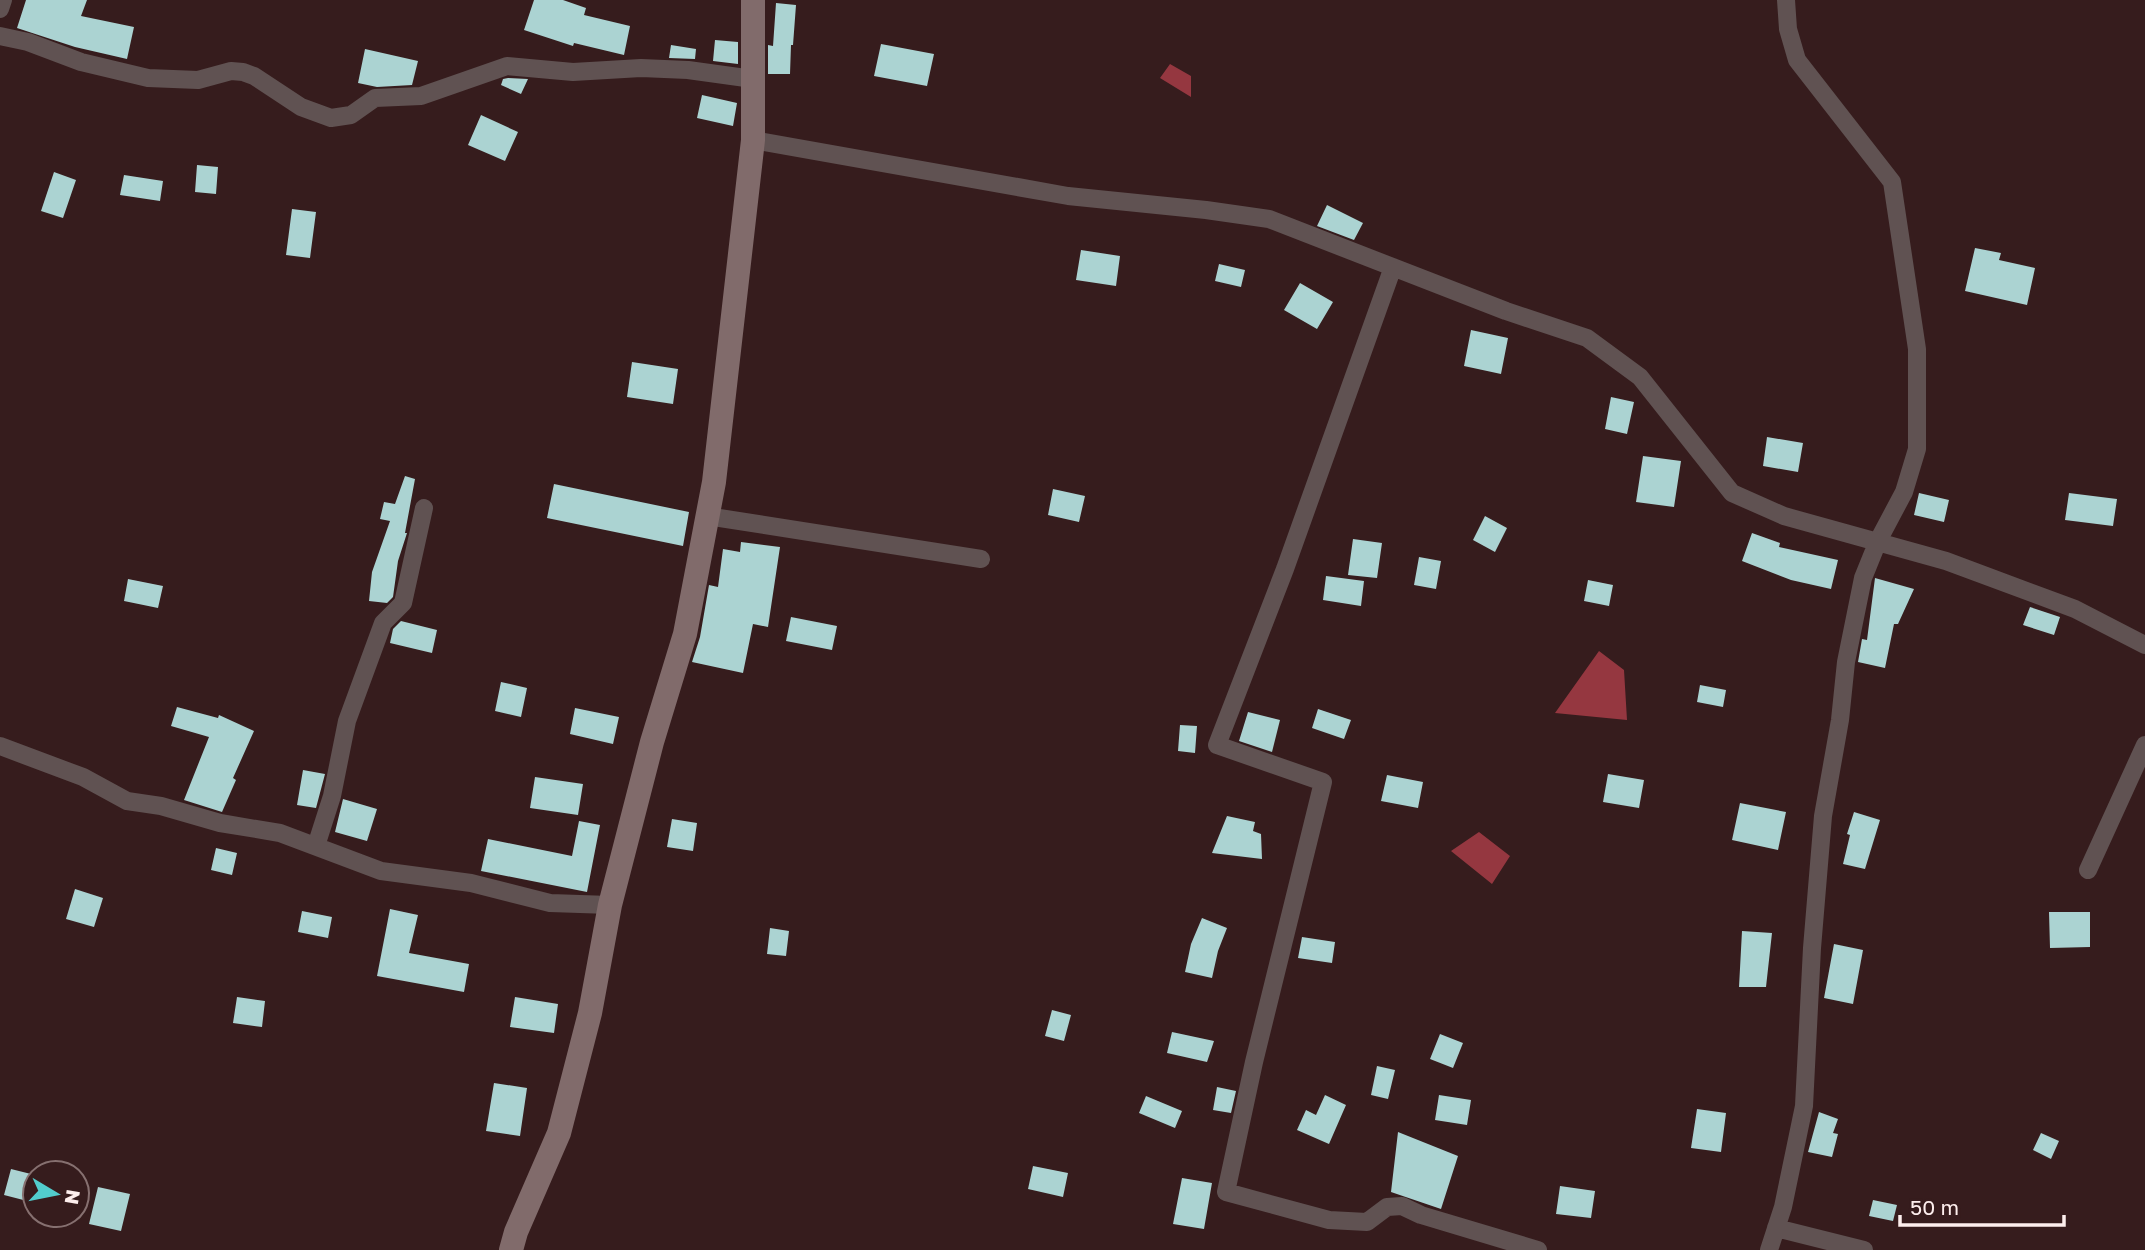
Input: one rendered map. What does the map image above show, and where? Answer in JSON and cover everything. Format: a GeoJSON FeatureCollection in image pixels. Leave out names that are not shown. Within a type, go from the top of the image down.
{"type":"FeatureCollection","features":[{"type":"Feature","properties":{"kind":"main road"},"geometry":{"type":"LineString","coordinates":[[511,1250],[559,1133],[590,1013],[610,905],[652,742],[685,634],[714,482],[753,141],[753,0]]}},
{"type":"Feature","properties":{"kind":"street"},"geometry":{"type":"LineString","coordinates":[[0,9],[3,0]]}},
{"type":"Feature","properties":{"kind":"street"},"geometry":{"type":"LineString","coordinates":[[1769,1250],[1783,1207],[1804,1106],[1812,948],[1823,816],[1840,720],[1846,662],[1863,578],[1878,541],[1904,492],[1917,449],[1917,349],[1892,182],[1797,60],[1788,29],[1786,0]]}},
{"type":"Feature","properties":{"kind":"street"},"geometry":{"type":"LineString","coordinates":[[0,36],[28,42],[81,62],[148,78],[198,80],[231,71],[243,72],[254,76],[301,107],[331,118],[351,115],[375,98],[421,96],[507,65],[573,72],[642,68],[688,70],[753,79]]}},
{"type":"Feature","properties":{"kind":"street"},"geometry":{"type":"LineString","coordinates":[[753,141],[1069,196],[1269,219],[1506,311],[1587,338],[1640,377],[1732,493],[1784,516],[1946,561],[2075,609],[2145,645]]}},
{"type":"Feature","properties":{"kind":"street"},"geometry":{"type":"LineString","coordinates":[[1394,267],[1285,569],[1217,746],[1323,782],[1257,1049],[1226,1192],[1329,1220],[1367,1222],[1387,1207],[1402,1206],[1538,1250]]}},
{"type":"Feature","properties":{"kind":"street"},"geometry":{"type":"LineString","coordinates":[[316,846],[332,796],[347,721],[383,622],[403,603],[424,508]]}},
{"type":"Feature","properties":{"kind":"street"},"geometry":{"type":"LineString","coordinates":[[707,516],[981,559]]}},
{"type":"Feature","properties":{"kind":"street"},"geometry":{"type":"LineString","coordinates":[[2088,870],[2145,745]]}},
{"type":"Feature","properties":{"kind":"street"},"geometry":{"type":"LineString","coordinates":[[0,746],[83,778],[127,801],[161,806],[220,823],[280,833],[381,871],[471,883],[550,903],[610,905]]}},
{"type":"Feature","properties":{"kind":"street"},"geometry":{"type":"LineString","coordinates":[[1776,1228],[1864,1250]]}},
{"type":"Feature","properties":{"kind":"shaded area"},"geometry":{"type":"Polygon","coordinates":[[[1170,64],[1191,76],[1191,97],[1160,78],[1170,64]]]}},
{"type":"Feature","properties":{"kind":"shaded area"},"geometry":{"type":"Polygon","coordinates":[[[1599,651],[1624,670],[1627,720],[1555,713],[1599,651]]]}},
{"type":"Feature","properties":{"kind":"shaded area"},"geometry":{"type":"Polygon","coordinates":[[[1479,832],[1510,856],[1492,884],[1451,851],[1479,832]]]}},
{"type":"Feature","properties":{"kind":"building"},"geometry":{"type":"Polygon","coordinates":[[[26,0],[87,0],[81,16],[134,27],[127,59],[75,47],[17,28],[26,0]]]}},
{"type":"Feature","properties":{"kind":"building"},"geometry":{"type":"Polygon","coordinates":[[[534,0],[563,0],[586,8],[584,15],[630,26],[624,55],[574,43],[573,46],[524,30],[534,0]]]}},
{"type":"Feature","properties":{"kind":"building"},"geometry":{"type":"Polygon","coordinates":[[[776,3],[796,5],[790,74],[768,74],[768,45],[773,46],[776,3]]]}},
{"type":"Feature","properties":{"kind":"building"},"geometry":{"type":"Polygon","coordinates":[[[715,40],[738,42],[738,64],[713,61],[715,40]]]}},
{"type":"Feature","properties":{"kind":"building"},"geometry":{"type":"Polygon","coordinates":[[[881,44],[934,54],[927,86],[874,76],[881,44]]]}},
{"type":"Feature","properties":{"kind":"building"},"geometry":{"type":"Polygon","coordinates":[[[671,45],[696,49],[695,59],[669,58],[671,45]]]}},
{"type":"Feature","properties":{"kind":"building"},"geometry":{"type":"Polygon","coordinates":[[[365,49],[418,61],[412,85],[377,87],[358,83],[365,49]]]}},
{"type":"Feature","properties":{"kind":"building"},"geometry":{"type":"Polygon","coordinates":[[[503,79],[528,79],[521,94],[501,85],[503,79]]]}},
{"type":"Feature","properties":{"kind":"building"},"geometry":{"type":"Polygon","coordinates":[[[702,95],[737,103],[733,126],[697,118],[702,95]]]}},
{"type":"Feature","properties":{"kind":"building"},"geometry":{"type":"Polygon","coordinates":[[[481,115],[518,132],[505,161],[468,145],[481,115]]]}},
{"type":"Feature","properties":{"kind":"building"},"geometry":{"type":"Polygon","coordinates":[[[197,165],[218,167],[216,194],[195,192],[197,165]]]}},
{"type":"Feature","properties":{"kind":"building"},"geometry":{"type":"Polygon","coordinates":[[[54,172],[76,180],[63,218],[41,211],[54,172]]]}},
{"type":"Feature","properties":{"kind":"building"},"geometry":{"type":"Polygon","coordinates":[[[124,175],[163,181],[160,201],[120,195],[124,175]]]}},
{"type":"Feature","properties":{"kind":"building"},"geometry":{"type":"Polygon","coordinates":[[[1327,205],[1363,223],[1354,240],[1317,226],[1327,205]]]}},
{"type":"Feature","properties":{"kind":"building"},"geometry":{"type":"Polygon","coordinates":[[[292,209],[316,212],[310,258],[286,255],[292,209]]]}},
{"type":"Feature","properties":{"kind":"building"},"geometry":{"type":"Polygon","coordinates":[[[1975,248],[2001,253],[1999,260],[2035,268],[2027,305],[1965,291],[1975,248]]]}},
{"type":"Feature","properties":{"kind":"building"},"geometry":{"type":"Polygon","coordinates":[[[1081,250],[1120,256],[1116,286],[1076,280],[1081,250]]]}},
{"type":"Feature","properties":{"kind":"building"},"geometry":{"type":"Polygon","coordinates":[[[1219,264],[1245,270],[1241,287],[1215,281],[1219,264]]]}},
{"type":"Feature","properties":{"kind":"building"},"geometry":{"type":"Polygon","coordinates":[[[1300,283],[1333,302],[1317,329],[1284,310],[1300,283]]]}},
{"type":"Feature","properties":{"kind":"building"},"geometry":{"type":"Polygon","coordinates":[[[1471,330],[1508,338],[1501,374],[1464,366],[1471,330]]]}},
{"type":"Feature","properties":{"kind":"building"},"geometry":{"type":"Polygon","coordinates":[[[632,362],[678,369],[673,404],[627,397],[632,362]]]}},
{"type":"Feature","properties":{"kind":"building"},"geometry":{"type":"Polygon","coordinates":[[[1611,397],[1634,402],[1627,434],[1605,429],[1611,397]]]}},
{"type":"Feature","properties":{"kind":"building"},"geometry":{"type":"Polygon","coordinates":[[[1767,437],[1803,443],[1798,472],[1763,466],[1767,437]]]}},
{"type":"Feature","properties":{"kind":"building"},"geometry":{"type":"Polygon","coordinates":[[[1643,456],[1681,461],[1674,507],[1636,502],[1643,456]]]}},
{"type":"Feature","properties":{"kind":"building"},"geometry":{"type":"Polygon","coordinates":[[[405,476],[415,479],[393,597],[387,603],[369,601],[372,572],[390,521],[380,519],[384,502],[395,504],[405,476]]]}},
{"type":"Feature","properties":{"kind":"building"},"geometry":{"type":"Polygon","coordinates":[[[554,484],[689,512],[683,546],[547,518],[554,484]]]}},
{"type":"Feature","properties":{"kind":"building"},"geometry":{"type":"Polygon","coordinates":[[[1053,489],[1085,496],[1079,522],[1048,515],[1053,489]]]}},
{"type":"Feature","properties":{"kind":"building"},"geometry":{"type":"Polygon","coordinates":[[[1919,493],[1949,500],[1944,522],[1914,515],[1919,493]]]}},
{"type":"Feature","properties":{"kind":"building"},"geometry":{"type":"Polygon","coordinates":[[[2069,493],[2117,499],[2113,526],[2065,520],[2069,493]]]}},
{"type":"Feature","properties":{"kind":"building"},"geometry":{"type":"Polygon","coordinates":[[[1485,516],[1507,528],[1495,552],[1473,540],[1485,516]]]}},
{"type":"Feature","properties":{"kind":"building"},"geometry":{"type":"Polygon","coordinates":[[[1752,533],[1780,543],[1779,547],[1838,560],[1831,589],[1791,580],[1742,561],[1752,533]]]}},
{"type":"Feature","properties":{"kind":"building"},"geometry":{"type":"Polygon","coordinates":[[[1353,539],[1382,543],[1377,578],[1348,575],[1353,539]]]}},
{"type":"Feature","properties":{"kind":"building"},"geometry":{"type":"Polygon","coordinates":[[[741,542],[780,547],[768,627],[753,624],[743,673],[692,662],[700,637],[709,585],[718,587],[723,549],[740,552],[741,542]]]}},
{"type":"Feature","properties":{"kind":"building"},"geometry":{"type":"Polygon","coordinates":[[[1419,557],[1441,561],[1436,589],[1414,585],[1419,557]]]}},
{"type":"Feature","properties":{"kind":"building"},"geometry":{"type":"Polygon","coordinates":[[[1326,576],[1364,581],[1361,606],[1323,600],[1326,576]]]}},
{"type":"Feature","properties":{"kind":"building"},"geometry":{"type":"Polygon","coordinates":[[[1875,578],[1914,589],[1898,624],[1894,624],[1885,668],[1858,662],[1862,639],[1867,640],[1875,578]]]}},
{"type":"Feature","properties":{"kind":"building"},"geometry":{"type":"Polygon","coordinates":[[[128,579],[163,586],[158,608],[124,601],[128,579]]]}},
{"type":"Feature","properties":{"kind":"building"},"geometry":{"type":"Polygon","coordinates":[[[1588,580],[1613,585],[1609,606],[1584,601],[1588,580]]]}},
{"type":"Feature","properties":{"kind":"building"},"geometry":{"type":"Polygon","coordinates":[[[2030,607],[2060,617],[2054,635],[2023,625],[2030,607]]]}},
{"type":"Feature","properties":{"kind":"building"},"geometry":{"type":"Polygon","coordinates":[[[791,617],[837,626],[832,650],[786,641],[791,617]]]}},
{"type":"Feature","properties":{"kind":"building"},"geometry":{"type":"Polygon","coordinates":[[[401,621],[437,630],[432,653],[390,643],[393,629],[401,621]]]}},
{"type":"Feature","properties":{"kind":"building"},"geometry":{"type":"Polygon","coordinates":[[[501,682],[527,688],[521,717],[495,711],[501,682]]]}},
{"type":"Feature","properties":{"kind":"building"},"geometry":{"type":"Polygon","coordinates":[[[1700,685],[1726,690],[1723,707],[1697,702],[1700,685]]]}},
{"type":"Feature","properties":{"kind":"building"},"geometry":{"type":"Polygon","coordinates":[[[177,707],[218,718],[219,715],[254,731],[233,778],[236,780],[222,812],[184,800],[209,737],[171,726],[177,707]]]}},
{"type":"Feature","properties":{"kind":"building"},"geometry":{"type":"Polygon","coordinates":[[[575,708],[619,717],[613,744],[570,734],[575,708]]]}},
{"type":"Feature","properties":{"kind":"building"},"geometry":{"type":"Polygon","coordinates":[[[1318,709],[1351,720],[1344,739],[1312,728],[1318,709]]]}},
{"type":"Feature","properties":{"kind":"building"},"geometry":{"type":"Polygon","coordinates":[[[1248,712],[1280,720],[1272,752],[1239,741],[1248,712]]]}},
{"type":"Feature","properties":{"kind":"building"},"geometry":{"type":"Polygon","coordinates":[[[1180,725],[1197,726],[1195,753],[1178,751],[1180,725]]]}},
{"type":"Feature","properties":{"kind":"building"},"geometry":{"type":"Polygon","coordinates":[[[303,770],[325,774],[316,808],[297,805],[303,770]]]}},
{"type":"Feature","properties":{"kind":"building"},"geometry":{"type":"Polygon","coordinates":[[[1608,774],[1644,780],[1639,808],[1603,802],[1608,774]]]}},
{"type":"Feature","properties":{"kind":"building"},"geometry":{"type":"Polygon","coordinates":[[[1387,775],[1423,782],[1418,808],[1381,801],[1387,775]]]}},
{"type":"Feature","properties":{"kind":"building"},"geometry":{"type":"Polygon","coordinates":[[[535,777],[583,784],[578,815],[530,808],[535,777]]]}},
{"type":"Feature","properties":{"kind":"building"},"geometry":{"type":"Polygon","coordinates":[[[343,799],[377,809],[367,841],[335,832],[343,799]]]}},
{"type":"Feature","properties":{"kind":"building"},"geometry":{"type":"Polygon","coordinates":[[[1740,803],[1786,812],[1778,850],[1732,840],[1740,803]]]}},
{"type":"Feature","properties":{"kind":"building"},"geometry":{"type":"Polygon","coordinates":[[[1854,812],[1880,820],[1865,869],[1843,864],[1850,835],[1847,834],[1854,812]]]}},
{"type":"Feature","properties":{"kind":"building"},"geometry":{"type":"Polygon","coordinates":[[[1227,816],[1255,822],[1253,831],[1261,834],[1262,859],[1212,853],[1227,816]]]}},
{"type":"Feature","properties":{"kind":"building"},"geometry":{"type":"Polygon","coordinates":[[[672,819],[697,823],[693,851],[667,847],[672,819]]]}},
{"type":"Feature","properties":{"kind":"building"},"geometry":{"type":"Polygon","coordinates":[[[579,821],[600,825],[587,892],[481,871],[488,839],[572,856],[579,821]]]}},
{"type":"Feature","properties":{"kind":"building"},"geometry":{"type":"Polygon","coordinates":[[[216,848],[237,853],[232,875],[211,870],[216,848]]]}},
{"type":"Feature","properties":{"kind":"building"},"geometry":{"type":"Polygon","coordinates":[[[75,889],[103,898],[94,927],[66,919],[75,889]]]}},
{"type":"Feature","properties":{"kind":"building"},"geometry":{"type":"Polygon","coordinates":[[[390,909],[418,915],[409,953],[469,964],[464,992],[377,976],[390,909]]]}},
{"type":"Feature","properties":{"kind":"building"},"geometry":{"type":"Polygon","coordinates":[[[302,911],[332,917],[328,938],[298,932],[302,911]]]}},
{"type":"Feature","properties":{"kind":"building"},"geometry":{"type":"Polygon","coordinates":[[[2049,912],[2090,912],[2090,947],[2050,948],[2049,912]]]}},
{"type":"Feature","properties":{"kind":"building"},"geometry":{"type":"Polygon","coordinates":[[[1202,918],[1227,928],[1212,978],[1185,972],[1191,944],[1202,918]]]}},
{"type":"Feature","properties":{"kind":"building"},"geometry":{"type":"Polygon","coordinates":[[[770,928],[789,931],[786,956],[767,954],[770,928]]]}},
{"type":"Feature","properties":{"kind":"building"},"geometry":{"type":"Polygon","coordinates":[[[1742,931],[1772,933],[1766,987],[1739,987],[1742,931]]]}},
{"type":"Feature","properties":{"kind":"building"},"geometry":{"type":"Polygon","coordinates":[[[1302,937],[1335,942],[1332,963],[1298,958],[1302,937]]]}},
{"type":"Feature","properties":{"kind":"building"},"geometry":{"type":"Polygon","coordinates":[[[1834,944],[1863,950],[1853,1004],[1824,998],[1834,944]]]}},
{"type":"Feature","properties":{"kind":"building"},"geometry":{"type":"Polygon","coordinates":[[[237,997],[265,1001],[262,1027],[233,1023],[237,997]]]}},
{"type":"Feature","properties":{"kind":"building"},"geometry":{"type":"Polygon","coordinates":[[[515,997],[558,1004],[554,1033],[510,1027],[515,997]]]}},
{"type":"Feature","properties":{"kind":"building"},"geometry":{"type":"Polygon","coordinates":[[[1052,1010],[1071,1015],[1064,1041],[1045,1036],[1052,1010]]]}},
{"type":"Feature","properties":{"kind":"building"},"geometry":{"type":"Polygon","coordinates":[[[1172,1032],[1214,1041],[1207,1062],[1167,1053],[1172,1032]]]}},
{"type":"Feature","properties":{"kind":"building"},"geometry":{"type":"Polygon","coordinates":[[[1440,1034],[1463,1043],[1453,1068],[1430,1059],[1440,1034]]]}},
{"type":"Feature","properties":{"kind":"building"},"geometry":{"type":"Polygon","coordinates":[[[1377,1066],[1395,1070],[1388,1099],[1371,1095],[1377,1066]]]}},
{"type":"Feature","properties":{"kind":"building"},"geometry":{"type":"Polygon","coordinates":[[[494,1083],[527,1088],[520,1136],[486,1131],[494,1083]]]}},
{"type":"Feature","properties":{"kind":"building"},"geometry":{"type":"Polygon","coordinates":[[[1217,1087],[1236,1091],[1231,1113],[1213,1110],[1217,1087]]]}},
{"type":"Feature","properties":{"kind":"building"},"geometry":{"type":"Polygon","coordinates":[[[1325,1095],[1346,1105],[1329,1144],[1297,1130],[1306,1110],[1316,1115],[1325,1095]]]}},
{"type":"Feature","properties":{"kind":"building"},"geometry":{"type":"Polygon","coordinates":[[[1439,1095],[1471,1100],[1467,1125],[1435,1120],[1439,1095]]]}},
{"type":"Feature","properties":{"kind":"building"},"geometry":{"type":"Polygon","coordinates":[[[1146,1096],[1182,1111],[1175,1128],[1139,1113],[1146,1096]]]}},
{"type":"Feature","properties":{"kind":"building"},"geometry":{"type":"Polygon","coordinates":[[[1697,1109],[1726,1113],[1721,1152],[1691,1148],[1697,1109]]]}},
{"type":"Feature","properties":{"kind":"building"},"geometry":{"type":"Polygon","coordinates":[[[1819,1112],[1838,1119],[1833,1133],[1838,1134],[1832,1157],[1808,1152],[1819,1112]]]}},
{"type":"Feature","properties":{"kind":"building"},"geometry":{"type":"Polygon","coordinates":[[[1398,1132],[1458,1156],[1441,1209],[1391,1192],[1398,1132]]]}},
{"type":"Feature","properties":{"kind":"building"},"geometry":{"type":"Polygon","coordinates":[[[2041,1133],[2059,1141],[2051,1159],[2033,1150],[2041,1133]]]}},
{"type":"Feature","properties":{"kind":"building"},"geometry":{"type":"Polygon","coordinates":[[[1033,1166],[1068,1173],[1063,1197],[1028,1189],[1033,1166]]]}},
{"type":"Feature","properties":{"kind":"building"},"geometry":{"type":"Polygon","coordinates":[[[11,1169],[21,1172],[21,1199],[4,1195],[11,1169]]]}},
{"type":"Feature","properties":{"kind":"building"},"geometry":{"type":"Polygon","coordinates":[[[1182,1178],[1212,1183],[1204,1229],[1173,1224],[1182,1178]]]}},
{"type":"Feature","properties":{"kind":"building"},"geometry":{"type":"Polygon","coordinates":[[[1560,1186],[1595,1191],[1591,1218],[1556,1214],[1560,1186]]]}},
{"type":"Feature","properties":{"kind":"building"},"geometry":{"type":"Polygon","coordinates":[[[98,1187],[130,1194],[121,1231],[91,1224],[98,1187]]]}},
{"type":"Feature","properties":{"kind":"building"},"geometry":{"type":"Polygon","coordinates":[[[1873,1200],[1897,1205],[1893,1221],[1869,1216],[1873,1200]]]}}]}
